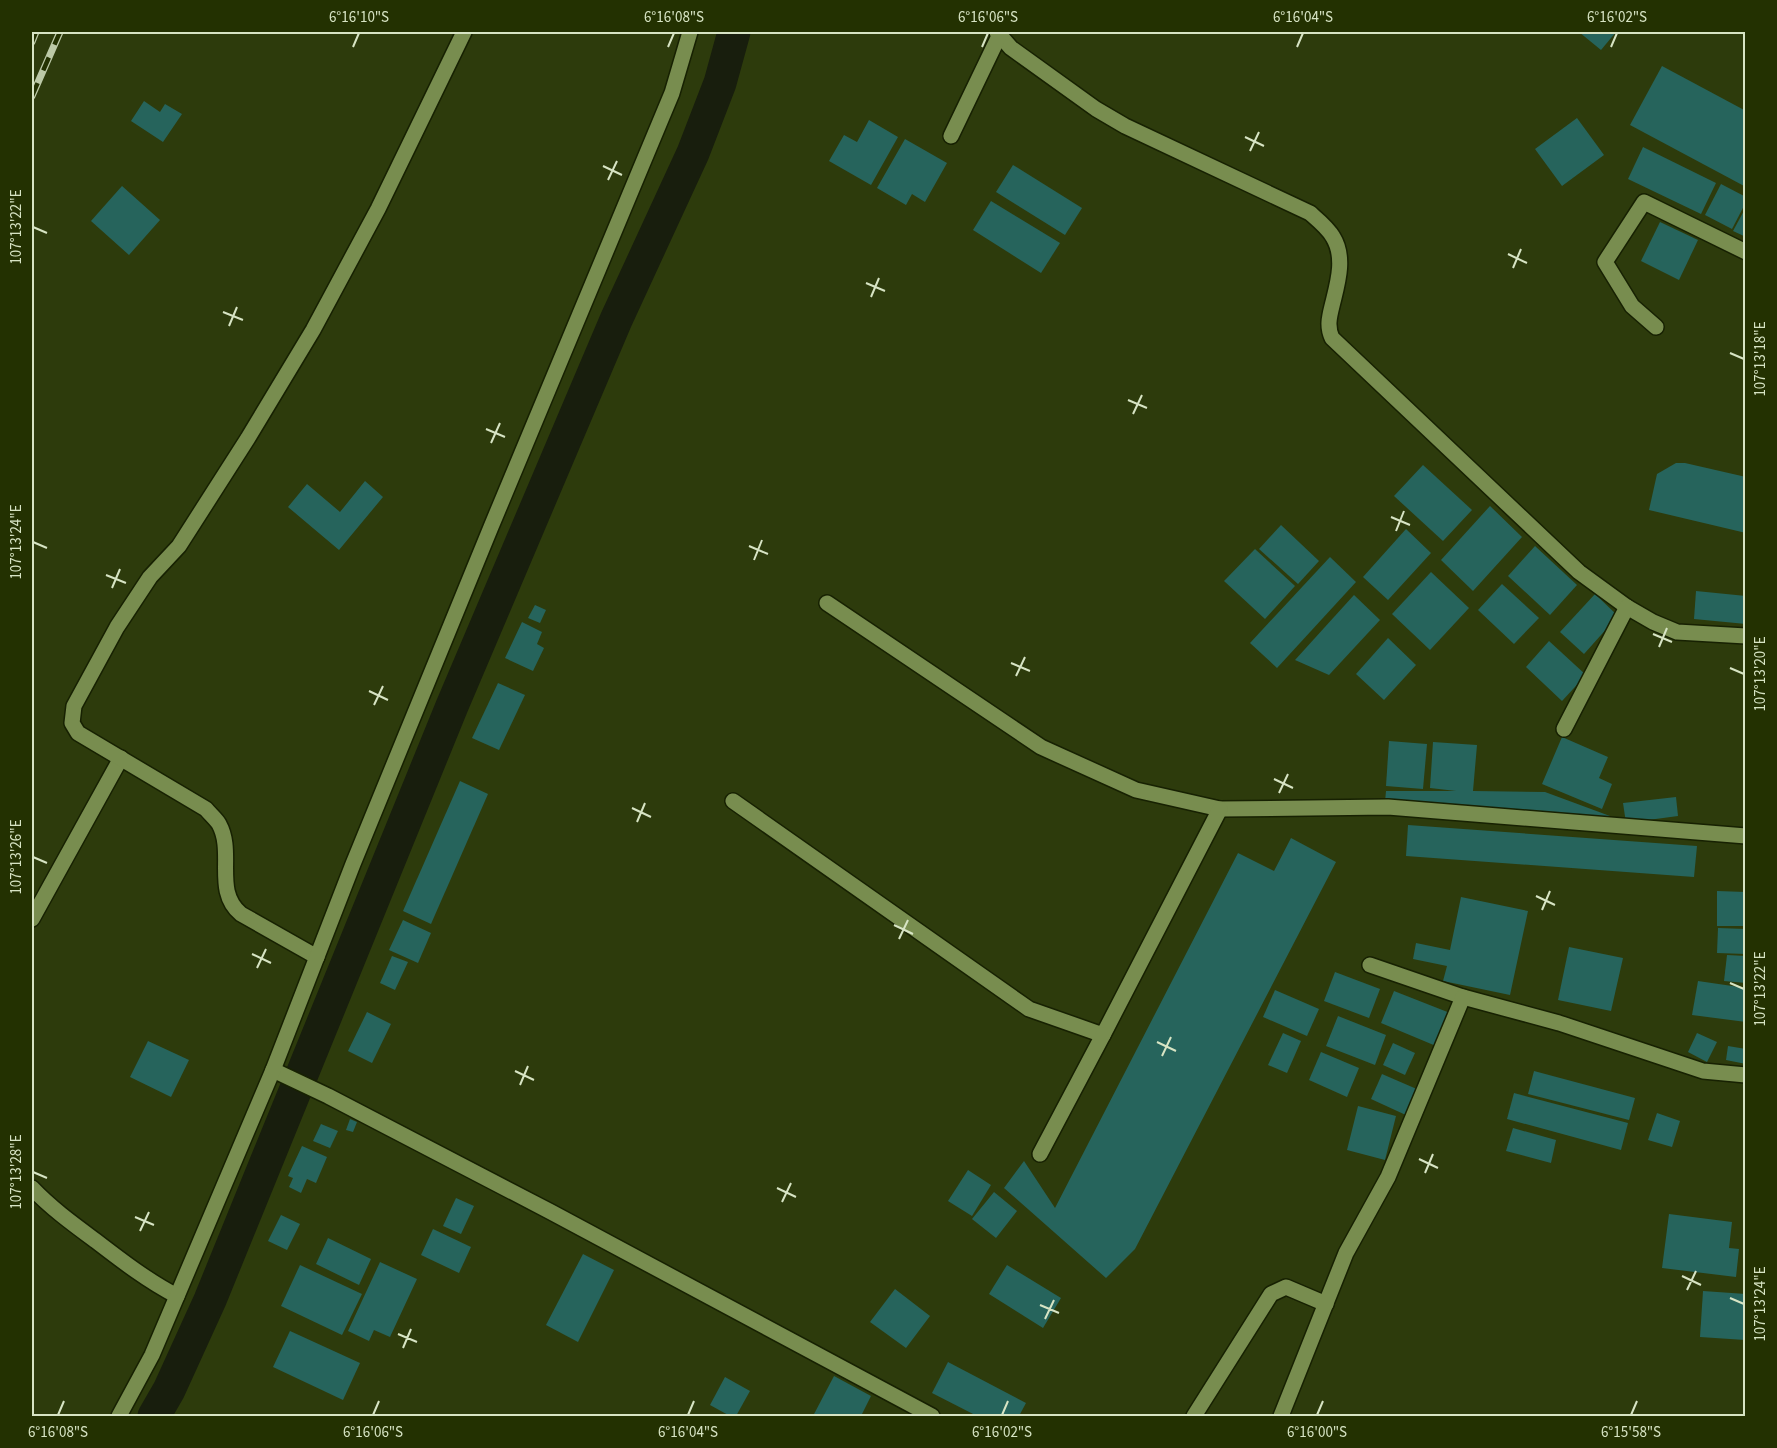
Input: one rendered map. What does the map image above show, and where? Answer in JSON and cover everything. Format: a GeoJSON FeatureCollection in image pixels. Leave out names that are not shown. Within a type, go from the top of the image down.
{"type":"FeatureCollection","features":[{"type":"Feature","properties":{"kind":"street"},"geometry":{"type":"LineString","coordinates":[[317,957],[232,907],[226,894],[223,841],[219,823],[206,810],[78,733],[72,723],[74,706],[117,627],[150,577],[179,546],[313,330],[378,208],[464,32]]}},
{"type":"Feature","properties":{"kind":"street"},"geometry":{"type":"LineString","coordinates":[[119,1416],[152,1354],[280,1073],[317,957],[491,527],[672,93],[690,32]]}},
{"type":"Feature","properties":{"kind":"street"},"geometry":{"type":"LineString","coordinates":[[1011,48],[1017,32]]}},
{"type":"Feature","properties":{"kind":"street"},"geometry":{"type":"LineString","coordinates":[[951,136],[999,33],[1011,48],[1096,109],[1125,126],[1310,213],[1333,237],[1339,252],[1339,280],[1328,322],[1328,331],[1332,338],[1579,572],[1627,607],[1677,632],[1746,636]]}},
{"type":"Feature","properties":{"kind":"street"},"geometry":{"type":"LineString","coordinates":[[1656,327],[1632,306],[1605,262],[1644,202],[1746,252]]}},
{"type":"Feature","properties":{"kind":"street"},"geometry":{"type":"LineString","coordinates":[[827,603],[1041,747],[1136,790],[1220,809],[1388,807],[1746,836]]}},
{"type":"Feature","properties":{"kind":"street"},"geometry":{"type":"LineString","coordinates":[[1564,729],[1627,607]]}},
{"type":"Feature","properties":{"kind":"street"},"geometry":{"type":"LineString","coordinates":[[32,919],[121,758]]}},
{"type":"Feature","properties":{"kind":"street"},"geometry":{"type":"LineString","coordinates":[[733,801],[1029,1010],[1103,1035]]}},
{"type":"Feature","properties":{"kind":"street"},"geometry":{"type":"LineString","coordinates":[[1040,1154],[1220,809]]}},
{"type":"Feature","properties":{"kind":"street"},"geometry":{"type":"LineString","coordinates":[[1370,965],[1463,997],[1559,1023],[1703,1071],[1746,1075]]}},
{"type":"Feature","properties":{"kind":"street"},"geometry":{"type":"LineString","coordinates":[[1281,1416],[1346,1253],[1388,1177],[1463,997]]}},
{"type":"Feature","properties":{"kind":"street"},"geometry":{"type":"LineString","coordinates":[[280,1073],[571,1223],[933,1416]]}},
{"type":"Feature","properties":{"kind":"street"},"geometry":{"type":"LineString","coordinates":[[32,1188],[49,1206],[121,1260],[177,1296]]}},
{"type":"Feature","properties":{"kind":"street"},"geometry":{"type":"LineString","coordinates":[[1194,1416],[1272,1294],[1286,1287],[1326,1304]]}},
{"type":"Feature","properties":{"kind":"building"},"geometry":{"type":"Polygon","coordinates":[[[1579,32],[1616,32],[1601,50],[1579,32]]]}},
{"type":"Feature","properties":{"kind":"building"},"geometry":{"type":"Polygon","coordinates":[[[1662,66],[1746,111],[1746,187],[1630,125],[1662,66]]]}},
{"type":"Feature","properties":{"kind":"building"},"geometry":{"type":"Polygon","coordinates":[[[144,101],[160,112],[165,104],[182,114],[163,142],[131,121],[144,101]]]}},
{"type":"Feature","properties":{"kind":"building"},"geometry":{"type":"Polygon","coordinates":[[[1577,118],[1604,155],[1562,186],[1535,149],[1577,118]]]}},
{"type":"Feature","properties":{"kind":"building"},"geometry":{"type":"Polygon","coordinates":[[[869,120],[898,137],[871,185],[829,161],[844,135],[857,142],[869,120]]]}},
{"type":"Feature","properties":{"kind":"building"},"geometry":{"type":"Polygon","coordinates":[[[905,139],[947,163],[925,202],[912,194],[906,205],[877,188],[905,139]]]}},
{"type":"Feature","properties":{"kind":"building"},"geometry":{"type":"Polygon","coordinates":[[[1643,147],[1716,183],[1701,214],[1628,179],[1643,147]]]}},
{"type":"Feature","properties":{"kind":"building"},"geometry":{"type":"Polygon","coordinates":[[[1013,165],[1082,208],[1065,235],[996,192],[1013,165]]]}},
{"type":"Feature","properties":{"kind":"building"},"geometry":{"type":"Polygon","coordinates":[[[1721,184],[1746,197],[1746,202],[1732,229],[1705,215],[1721,184]]]}},
{"type":"Feature","properties":{"kind":"building"},"geometry":{"type":"Polygon","coordinates":[[[122,186],[160,220],[129,255],[91,221],[122,186]]]}},
{"type":"Feature","properties":{"kind":"building"},"geometry":{"type":"Polygon","coordinates":[[[991,201],[1060,243],[1041,273],[973,230],[991,201]]]}},
{"type":"Feature","properties":{"kind":"building"},"geometry":{"type":"Polygon","coordinates":[[[1746,207],[1746,237],[1733,231],[1746,207]]]}},
{"type":"Feature","properties":{"kind":"building"},"geometry":{"type":"Polygon","coordinates":[[[1660,222],[1698,240],[1679,280],[1641,261],[1660,222]]]}},
{"type":"Feature","properties":{"kind":"building"},"geometry":{"type":"Polygon","coordinates":[[[1676,463],[1746,477],[1746,533],[1649,510],[1657,474],[1676,463]]]}},
{"type":"Feature","properties":{"kind":"building"},"geometry":{"type":"Polygon","coordinates":[[[1423,465],[1472,510],[1443,541],[1394,496],[1423,465]]]}},
{"type":"Feature","properties":{"kind":"building"},"geometry":{"type":"Polygon","coordinates":[[[365,481],[383,497],[339,550],[288,507],[307,484],[340,512],[365,481]]]}},
{"type":"Feature","properties":{"kind":"building"},"geometry":{"type":"Polygon","coordinates":[[[1490,506],[1522,537],[1473,591],[1441,560],[1490,506]]]}},
{"type":"Feature","properties":{"kind":"building"},"geometry":{"type":"Polygon","coordinates":[[[1281,525],[1319,561],[1298,584],[1259,549],[1281,525]]]}},
{"type":"Feature","properties":{"kind":"building"},"geometry":{"type":"Polygon","coordinates":[[[1406,529],[1431,553],[1388,600],[1363,577],[1406,529]]]}},
{"type":"Feature","properties":{"kind":"building"},"geometry":{"type":"Polygon","coordinates":[[[1535,546],[1577,585],[1550,615],[1508,576],[1535,546]]]}},
{"type":"Feature","properties":{"kind":"building"},"geometry":{"type":"Polygon","coordinates":[[[1255,549],[1295,586],[1265,619],[1224,581],[1255,549]]]}},
{"type":"Feature","properties":{"kind":"building"},"geometry":{"type":"Polygon","coordinates":[[[1330,557],[1356,582],[1277,668],[1250,643],[1330,557]]]}},
{"type":"Feature","properties":{"kind":"building"},"geometry":{"type":"Polygon","coordinates":[[[1431,572],[1469,608],[1430,650],[1392,614],[1431,572]]]}},
{"type":"Feature","properties":{"kind":"building"},"geometry":{"type":"Polygon","coordinates":[[[1502,584],[1539,618],[1514,644],[1478,610],[1502,584]]]}},
{"type":"Feature","properties":{"kind":"building"},"geometry":{"type":"Polygon","coordinates":[[[1696,591],[1746,596],[1746,624],[1694,619],[1696,591]]]}},
{"type":"Feature","properties":{"kind":"building"},"geometry":{"type":"Polygon","coordinates":[[[1595,594],[1618,616],[1584,654],[1560,632],[1595,594]]]}},
{"type":"Feature","properties":{"kind":"building"},"geometry":{"type":"Polygon","coordinates":[[[1354,595],[1380,620],[1329,675],[1295,660],[1354,595]]]}},
{"type":"Feature","properties":{"kind":"building"},"geometry":{"type":"Polygon","coordinates":[[[535,605],[546,610],[540,623],[528,618],[535,605]]]}},
{"type":"Feature","properties":{"kind":"building"},"geometry":{"type":"Polygon","coordinates":[[[522,622],[542,632],[537,644],[544,648],[533,671],[505,658],[522,622]]]}},
{"type":"Feature","properties":{"kind":"building"},"geometry":{"type":"Polygon","coordinates":[[[1388,638],[1416,665],[1384,700],[1356,674],[1388,638]]]}},
{"type":"Feature","properties":{"kind":"building"},"geometry":{"type":"Polygon","coordinates":[[[1549,641],[1586,675],[1562,701],[1526,667],[1549,641]]]}},
{"type":"Feature","properties":{"kind":"building"},"geometry":{"type":"Polygon","coordinates":[[[498,683],[525,695],[499,750],[472,738],[498,683]]]}},
{"type":"Feature","properties":{"kind":"building"},"geometry":{"type":"Polygon","coordinates":[[[1562,737],[1608,757],[1599,778],[1612,784],[1602,809],[1542,784],[1562,737]]]}},
{"type":"Feature","properties":{"kind":"building"},"geometry":{"type":"Polygon","coordinates":[[[1389,741],[1427,744],[1423,789],[1386,786],[1389,741]]]}},
{"type":"Feature","properties":{"kind":"building"},"geometry":{"type":"Polygon","coordinates":[[[1433,742],[1477,745],[1473,791],[1545,792],[1610,816],[1609,821],[1385,802],[1386,791],[1456,791],[1430,788],[1433,742]]]}},
{"type":"Feature","properties":{"kind":"building"},"geometry":{"type":"Polygon","coordinates":[[[460,781],[488,794],[431,924],[403,911],[460,781]]]}},
{"type":"Feature","properties":{"kind":"building"},"geometry":{"type":"Polygon","coordinates":[[[1676,797],[1678,816],[1626,823],[1623,803],[1676,797]]]}},
{"type":"Feature","properties":{"kind":"building"},"geometry":{"type":"Polygon","coordinates":[[[1408,825],[1697,846],[1694,877],[1406,856],[1408,825]]]}},
{"type":"Feature","properties":{"kind":"building"},"geometry":{"type":"Polygon","coordinates":[[[1291,838],[1336,862],[1135,1249],[1106,1278],[1004,1188],[1024,1161],[1055,1208],[1238,853],[1274,871],[1291,838]]]}},
{"type":"Feature","properties":{"kind":"building"},"geometry":{"type":"Polygon","coordinates":[[[1717,891],[1746,892],[1746,926],[1717,926],[1717,891]]]}},
{"type":"Feature","properties":{"kind":"building"},"geometry":{"type":"Polygon","coordinates":[[[1461,897],[1528,911],[1510,995],[1443,981],[1447,966],[1413,959],[1416,943],[1450,950],[1461,897]]]}},
{"type":"Feature","properties":{"kind":"building"},"geometry":{"type":"Polygon","coordinates":[[[403,920],[431,933],[418,963],[389,950],[403,920]]]}},
{"type":"Feature","properties":{"kind":"building"},"geometry":{"type":"Polygon","coordinates":[[[1718,928],[1746,929],[1746,954],[1717,953],[1718,928]]]}},
{"type":"Feature","properties":{"kind":"building"},"geometry":{"type":"Polygon","coordinates":[[[1569,947],[1623,958],[1611,1011],[1558,1000],[1569,947]]]}},
{"type":"Feature","properties":{"kind":"building"},"geometry":{"type":"Polygon","coordinates":[[[1727,955],[1746,956],[1746,983],[1724,981],[1727,955]]]}},
{"type":"Feature","properties":{"kind":"building"},"geometry":{"type":"Polygon","coordinates":[[[392,956],[408,962],[395,990],[380,983],[392,956]]]}},
{"type":"Feature","properties":{"kind":"building"},"geometry":{"type":"Polygon","coordinates":[[[1335,972],[1380,989],[1369,1018],[1324,1001],[1335,972]]]}},
{"type":"Feature","properties":{"kind":"building"},"geometry":{"type":"Polygon","coordinates":[[[1698,981],[1746,988],[1746,1022],[1692,1015],[1698,981]]]}},
{"type":"Feature","properties":{"kind":"building"},"geometry":{"type":"Polygon","coordinates":[[[1275,990],[1319,1009],[1307,1036],[1263,1017],[1275,990]]]}},
{"type":"Feature","properties":{"kind":"building"},"geometry":{"type":"Polygon","coordinates":[[[1394,991],[1450,1013],[1436,1046],[1381,1023],[1394,991]]]}},
{"type":"Feature","properties":{"kind":"building"},"geometry":{"type":"Polygon","coordinates":[[[367,1012],[391,1024],[372,1063],[348,1051],[367,1012]]]}},
{"type":"Feature","properties":{"kind":"building"},"geometry":{"type":"Polygon","coordinates":[[[1338,1016],[1386,1035],[1375,1065],[1326,1046],[1338,1016]]]}},
{"type":"Feature","properties":{"kind":"building"},"geometry":{"type":"Polygon","coordinates":[[[1283,1033],[1301,1041],[1287,1073],[1268,1065],[1283,1033]]]}},
{"type":"Feature","properties":{"kind":"building"},"geometry":{"type":"Polygon","coordinates":[[[1697,1033],[1717,1042],[1707,1062],[1688,1052],[1697,1033]]]}},
{"type":"Feature","properties":{"kind":"building"},"geometry":{"type":"Polygon","coordinates":[[[148,1041],[189,1060],[171,1097],[130,1077],[148,1041]]]}},
{"type":"Feature","properties":{"kind":"building"},"geometry":{"type":"Polygon","coordinates":[[[1393,1043],[1415,1053],[1405,1075],[1383,1065],[1393,1043]]]}},
{"type":"Feature","properties":{"kind":"building"},"geometry":{"type":"Polygon","coordinates":[[[1728,1046],[1746,1049],[1746,1064],[1726,1060],[1728,1046]]]}},
{"type":"Feature","properties":{"kind":"building"},"geometry":{"type":"Polygon","coordinates":[[[1321,1052],[1359,1068],[1347,1097],[1309,1080],[1321,1052]]]}},
{"type":"Feature","properties":{"kind":"building"},"geometry":{"type":"Polygon","coordinates":[[[1534,1071],[1635,1098],[1629,1120],[1528,1094],[1534,1071]]]}},
{"type":"Feature","properties":{"kind":"building"},"geometry":{"type":"Polygon","coordinates":[[[1382,1074],[1419,1090],[1408,1116],[1371,1099],[1382,1074]]]}},
{"type":"Feature","properties":{"kind":"building"},"geometry":{"type":"Polygon","coordinates":[[[1514,1093],[1628,1123],[1621,1150],[1507,1119],[1514,1093]]]}},
{"type":"Feature","properties":{"kind":"building"},"geometry":{"type":"Polygon","coordinates":[[[1358,1106],[1396,1116],[1385,1160],[1347,1150],[1358,1106]]]}},
{"type":"Feature","properties":{"kind":"building"},"geometry":{"type":"Polygon","coordinates":[[[1657,1113],[1680,1121],[1672,1147],[1648,1140],[1657,1113]]]}},
{"type":"Feature","properties":{"kind":"building"},"geometry":{"type":"Polygon","coordinates":[[[350,1119],[357,1122],[353,1132],[346,1130],[350,1119]]]}},
{"type":"Feature","properties":{"kind":"building"},"geometry":{"type":"Polygon","coordinates":[[[321,1124],[338,1131],[330,1148],[313,1141],[321,1124]]]}},
{"type":"Feature","properties":{"kind":"building"},"geometry":{"type":"Polygon","coordinates":[[[1513,1128],[1556,1140],[1551,1163],[1506,1151],[1513,1128]]]}},
{"type":"Feature","properties":{"kind":"building"},"geometry":{"type":"Polygon","coordinates":[[[302,1146],[327,1157],[316,1183],[307,1179],[301,1193],[289,1187],[293,1178],[288,1176],[302,1146]]]}},
{"type":"Feature","properties":{"kind":"building"},"geometry":{"type":"Polygon","coordinates":[[[968,1170],[991,1185],[972,1216],[948,1201],[968,1170]]]}},
{"type":"Feature","properties":{"kind":"building"},"geometry":{"type":"Polygon","coordinates":[[[994,1192],[1017,1211],[996,1238],[972,1219],[994,1192]]]}},
{"type":"Feature","properties":{"kind":"building"},"geometry":{"type":"Polygon","coordinates":[[[456,1198],[474,1206],[461,1234],[443,1226],[456,1198]]]}},
{"type":"Feature","properties":{"kind":"building"},"geometry":{"type":"Polygon","coordinates":[[[1669,1214],[1732,1222],[1729,1248],[1739,1249],[1736,1277],[1662,1268],[1669,1214]]]}},
{"type":"Feature","properties":{"kind":"building"},"geometry":{"type":"Polygon","coordinates":[[[281,1215],[300,1224],[287,1250],[268,1241],[281,1215]]]}},
{"type":"Feature","properties":{"kind":"building"},"geometry":{"type":"Polygon","coordinates":[[[433,1229],[471,1247],[459,1273],[421,1255],[433,1229]]]}},
{"type":"Feature","properties":{"kind":"building"},"geometry":{"type":"Polygon","coordinates":[[[328,1238],[371,1259],[359,1285],[316,1264],[328,1238]]]}},
{"type":"Feature","properties":{"kind":"building"},"geometry":{"type":"Polygon","coordinates":[[[583,1254],[614,1270],[578,1342],[546,1325],[583,1254]]]}},
{"type":"Feature","properties":{"kind":"building"},"geometry":{"type":"Polygon","coordinates":[[[380,1262],[417,1279],[390,1337],[374,1330],[369,1341],[348,1331],[380,1262]]]}},
{"type":"Feature","properties":{"kind":"building"},"geometry":{"type":"Polygon","coordinates":[[[300,1265],[362,1294],[342,1335],[281,1306],[300,1265]]]}},
{"type":"Feature","properties":{"kind":"building"},"geometry":{"type":"Polygon","coordinates":[[[1007,1265],[1061,1298],[1043,1328],[989,1294],[1007,1265]]]}},
{"type":"Feature","properties":{"kind":"building"},"geometry":{"type":"Polygon","coordinates":[[[895,1289],[930,1316],[906,1348],[870,1322],[895,1289]]]}},
{"type":"Feature","properties":{"kind":"building"},"geometry":{"type":"Polygon","coordinates":[[[1703,1291],[1746,1294],[1745,1340],[1700,1337],[1703,1291]]]}},
{"type":"Feature","properties":{"kind":"building"},"geometry":{"type":"Polygon","coordinates":[[[290,1331],[360,1363],[343,1400],[273,1367],[290,1331]]]}},
{"type":"Feature","properties":{"kind":"building"},"geometry":{"type":"Polygon","coordinates":[[[948,1362],[1026,1403],[1019,1416],[977,1416],[932,1393],[948,1362]]]}},
{"type":"Feature","properties":{"kind":"building"},"geometry":{"type":"Polygon","coordinates":[[[834,1376],[871,1396],[861,1416],[813,1416],[834,1376]]]}},
{"type":"Feature","properties":{"kind":"building"},"geometry":{"type":"Polygon","coordinates":[[[725,1377],[750,1391],[736,1416],[730,1416],[710,1405],[725,1377]]]}},
{"type":"Feature","properties":{"kind":"waterway"},"geometry":{"type":"LineString","coordinates":[[154,1416],[169,1390],[210,1300],[452,706],[616,320],[693,153],[720,83],[734,32]]}},
{"type":"Feature","properties":{"kind":"railway"},"geometry":{"type":"LineString","coordinates":[[32,42],[36,32]]}},
{"type":"Feature","properties":{"kind":"railway"},"geometry":{"type":"LineString","coordinates":[[32,96],[60,32]]}}]}
